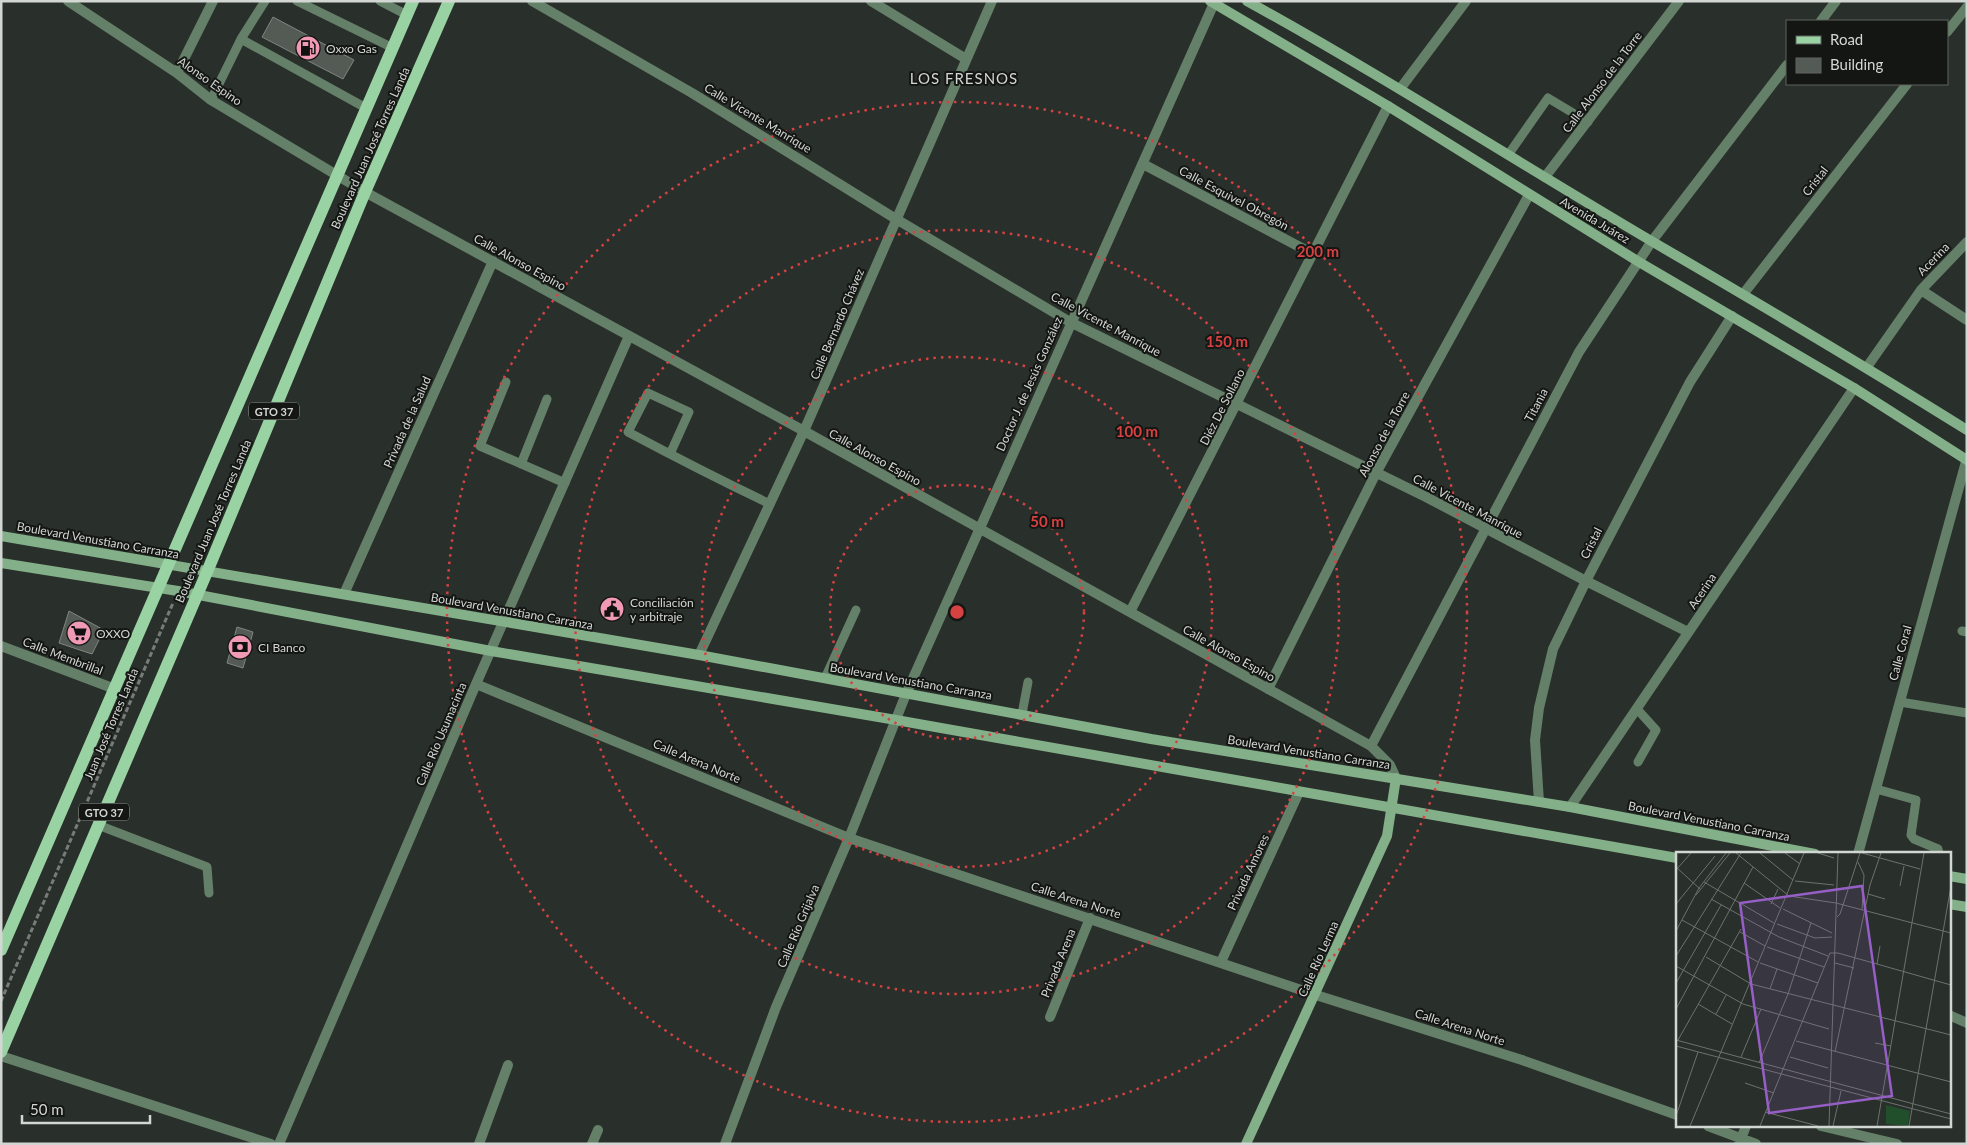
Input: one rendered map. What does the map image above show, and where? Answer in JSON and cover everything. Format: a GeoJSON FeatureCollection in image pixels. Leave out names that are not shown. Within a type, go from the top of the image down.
{"type":"FeatureCollection","features":[{"type":"Feature","properties":{"kind":"main road","name":"Boulevard Juan José Torres Landa"},"geometry":{"type":"LineString","coordinates":[[1,950],[413,1]]}},
{"type":"Feature","properties":{"kind":"main road","name":"Boulevard Juan José Torres Landa"},"geometry":{"type":"LineString","coordinates":[[1,1054],[207,572],[365,192],[449,1]]}},
{"type":"Feature","properties":{"kind":"main road","name":"Avenida Juárez"},"geometry":{"type":"LineString","coordinates":[[1248,1],[1400,89],[1652,242],[1744,293],[1967,430]]}},
{"type":"Feature","properties":{"kind":"main road","name":"Avenida Juárez"},"geometry":{"type":"LineString","coordinates":[[1213,2],[1388,106],[1639,262],[1854,388],[1967,459]]}},
{"type":"Feature","properties":{"kind":"main road","name":"Boulevard Venustiano Carranza"},"geometry":{"type":"LineString","coordinates":[[1,536],[699,655],[1151,739],[1570,807],[1805,852]]}},
{"type":"Feature","properties":{"kind":"main road"},"geometry":{"type":"LineString","coordinates":[[1,563],[178,591],[491,651],[896,720],[1676,858]]}},
{"type":"Feature","properties":{"kind":"main road","name":"Calle Río Lerma"},"geometry":{"type":"LineString","coordinates":[[1246,1144],[1316,995],[1387,836],[1393,808],[1396,778]]}},
{"type":"Feature","properties":{"kind":"main road"},"geometry":{"type":"LineString","coordinates":[[1950,876],[1967,878]]}},
{"type":"Feature","properties":{"kind":"main road"},"geometry":{"type":"LineString","coordinates":[[1950,904],[1967,907]]}},
{"type":"Feature","properties":{"kind":"street","name":"Alonso Espino"},"geometry":{"type":"LineString","coordinates":[[68,1],[177,73],[211,100],[365,192]]}},
{"type":"Feature","properties":{"kind":"street"},"geometry":{"type":"LineString","coordinates":[[177,73],[213,1]]}},
{"type":"Feature","properties":{"kind":"street","name":"Calle Vicente Manrique"},"geometry":{"type":"LineString","coordinates":[[532,1],[700,98],[896,219],[1070,322],[1376,473],[1688,632]]}},
{"type":"Feature","properties":{"kind":"street"},"geometry":{"type":"LineString","coordinates":[[871,1],[966,59]]}},
{"type":"Feature","properties":{"kind":"street","name":"Calle Bernardo Chávez"},"geometry":{"type":"LineString","coordinates":[[699,655],[804,431],[992,1]]}},
{"type":"Feature","properties":{"kind":"street"},"geometry":{"type":"LineString","coordinates":[[1400,89],[1466,1]]}},
{"type":"Feature","properties":{"kind":"street","name":"Calle Alonso de la Torre"},"geometry":{"type":"LineString","coordinates":[[1545,177],[1679,1]]}},
{"type":"Feature","properties":{"kind":"street"},"geometry":{"type":"LineString","coordinates":[[1821,20],[1836,1]]}},
{"type":"Feature","properties":{"kind":"street","name":"Doctor J. de Jesús González"},"geometry":{"type":"LineString","coordinates":[[896,720],[978,529],[1143,164],[1213,2]]}},
{"type":"Feature","properties":{"kind":"street"},"geometry":{"type":"LineString","coordinates":[[1948,31],[1967,7]]}},
{"type":"Feature","properties":{"kind":"street","name":"Titania"},"geometry":{"type":"LineString","coordinates":[[1371,746],[1579,352],[1652,242],[1786,67]]}},
{"type":"Feature","properties":{"kind":"street","name":"Cristal"},"geometry":{"type":"LineString","coordinates":[[1744,293],[1906,85]]}},
{"type":"Feature","properties":{"kind":"street","name":"Diéz De Sollano"},"geometry":{"type":"LineString","coordinates":[[1130,612],[1388,106]]}},
{"type":"Feature","properties":{"kind":"street","name":"Calle Esquivel Obregón"},"geometry":{"type":"LineString","coordinates":[[1143,164],[1313,254]]}},
{"type":"Feature","properties":{"kind":"street","name":"Calle Alonso Espino"},"geometry":{"type":"LineString","coordinates":[[365,192],[804,431],[1371,746]]}},
{"type":"Feature","properties":{"kind":"street","name":"Alonso de la Torre"},"geometry":{"type":"LineString","coordinates":[[1268,689],[1376,473],[1529,195]]}},
{"type":"Feature","properties":{"kind":"street","name":"Acerina"},"geometry":{"type":"LineString","coordinates":[[1867,367],[1921,290],[1967,242]]}},
{"type":"Feature","properties":{"kind":"street","name":"Privada de la Salud"},"geometry":{"type":"LineString","coordinates":[[344,594],[493,261]]}},
{"type":"Feature","properties":{"kind":"street"},"geometry":{"type":"LineString","coordinates":[[1921,290],[1967,320]]}},
{"type":"Feature","properties":{"kind":"street","name":"Cristal"},"geometry":{"type":"LineString","coordinates":[[1539,802],[1535,740],[1543,686],[1553,649],[1586,581],[1690,382],[1732,316]]}},
{"type":"Feature","properties":{"kind":"street","name":"Calle Río Usumacinta"},"geometry":{"type":"LineString","coordinates":[[279,1144],[476,684],[505,623],[629,336]]}},
{"type":"Feature","properties":{"kind":"street","name":"Acerina"},"geometry":{"type":"LineString","coordinates":[[1570,807],[1854,388]]}},
{"type":"Feature","properties":{"kind":"street","name":"Calle Coral"},"geometry":{"type":"LineString","coordinates":[[1859,852],[1967,459]]}},
{"type":"Feature","properties":{"kind":"street","name":"Calle Membrillal"},"geometry":{"type":"LineString","coordinates":[[1,646],[115,690]]}},
{"type":"Feature","properties":{"kind":"street","name":"Calle Arena Norte"},"geometry":{"type":"LineString","coordinates":[[476,684],[849,838],[1316,995],[1522,1060],[1676,1115]]}},
{"type":"Feature","properties":{"kind":"street","name":"Calle Río Grijalva"},"geometry":{"type":"LineString","coordinates":[[725,1144],[776,1007],[849,838],[896,720]]}},
{"type":"Feature","properties":{"kind":"street"},"geometry":{"type":"LineString","coordinates":[[1371,746],[1390,765],[1396,778]]}},
{"type":"Feature","properties":{"kind":"street","name":"Privada Amores"},"geometry":{"type":"LineString","coordinates":[[1220,962],[1299,792]]}},
{"type":"Feature","properties":{"kind":"street","name":"Privada Arena"},"geometry":{"type":"LineString","coordinates":[[1050,1017],[1090,918]]}},
{"type":"Feature","properties":{"kind":"street"},"geometry":{"type":"LineString","coordinates":[[1950,1015],[1967,1023]]}},
{"type":"Feature","properties":{"kind":"street"},"geometry":{"type":"LineString","coordinates":[[1,1054],[270,1144]]}},
{"type":"Feature","properties":{"kind":"street"},"geometry":{"type":"LineString","coordinates":[[479,1144],[508,1065]]}},
{"type":"Feature","properties":{"kind":"street"},"geometry":{"type":"LineString","coordinates":[[1712,1128],[1740,1141],[1756,1144]]}},
{"type":"Feature","properties":{"kind":"street"},"geometry":{"type":"LineString","coordinates":[[1740,1141],[1745,1128]]}},
{"type":"Feature","properties":{"kind":"street"},"geometry":{"type":"LineString","coordinates":[[1829,1128],[1897,1144]]}},
{"type":"Feature","properties":{"kind":"street"},"geometry":{"type":"LineString","coordinates":[[592,1144],[598,1130]]}},
{"type":"Feature","properties":{"kind":"lane"},"geometry":{"type":"LineString","coordinates":[[211,100],[241,39],[265,1]]}},
{"type":"Feature","properties":{"kind":"lane"},"geometry":{"type":"LineString","coordinates":[[297,1],[393,48]]}},
{"type":"Feature","properties":{"kind":"lane"},"geometry":{"type":"LineString","coordinates":[[380,1],[407,15]]}},
{"type":"Feature","properties":{"kind":"lane"},"geometry":{"type":"LineString","coordinates":[[241,39],[366,108]]}},
{"type":"Feature","properties":{"kind":"lane"},"geometry":{"type":"LineString","coordinates":[[1508,155],[1548,98],[1588,122]]}},
{"type":"Feature","properties":{"kind":"lane"},"geometry":{"type":"LineString","coordinates":[[506,382],[480,446],[565,483]]}},
{"type":"Feature","properties":{"kind":"lane"},"geometry":{"type":"LineString","coordinates":[[670,454],[688,412],[648,393],[628,432],[670,454],[770,504]]}},
{"type":"Feature","properties":{"kind":"lane"},"geometry":{"type":"LineString","coordinates":[[521,464],[547,398]]}},
{"type":"Feature","properties":{"kind":"lane"},"geometry":{"type":"LineString","coordinates":[[825,678],[856,610]]}},
{"type":"Feature","properties":{"kind":"lane"},"geometry":{"type":"LineString","coordinates":[[1022,714],[1028,682]]}},
{"type":"Feature","properties":{"kind":"lane"},"geometry":{"type":"LineString","coordinates":[[1900,702],[1967,713]]}},
{"type":"Feature","properties":{"kind":"lane"},"geometry":{"type":"LineString","coordinates":[[1637,709],[1656,730],[1638,762]]}},
{"type":"Feature","properties":{"kind":"lane"},"geometry":{"type":"LineString","coordinates":[[1876,789],[1916,800],[1911,835],[1914,839],[1938,849],[1939,852]]}},
{"type":"Feature","properties":{"kind":"lane"},"geometry":{"type":"LineString","coordinates":[[98,825],[207,867],[210,893]]}},
{"type":"Feature","properties":{"kind":"path","name":"Juan José Torres Landa"},"geometry":{"type":"LineString","coordinates":[[1,1001],[178,591]]}},
{"type":"Feature","properties":{"kind":"building","name":"Oxxo Gas"},"geometry":{"type":"Polygon","coordinates":[[[273,17],[354,60],[343,79],[262,37],[273,17]]]}},
{"type":"Feature","properties":{"kind":"building","name":"OXXO"},"geometry":{"type":"Polygon","coordinates":[[[69,611],[104,630],[92,654],[59,643],[69,611]]]}},
{"type":"Feature","properties":{"kind":"building","name":"CI Banco"},"geometry":{"type":"Polygon","coordinates":[[[237,627],[253,632],[243,668],[227,663],[237,627]]]}},
{"type":"Feature","properties":{"kind":"place","name":"Oxxo Gas"},"geometry":{"type":"Point","coordinates":[308,48]}},
{"type":"Feature","properties":{"kind":"place","name":"Conciliación y arbitraje"},"geometry":{"type":"Point","coordinates":[612,609]}},
{"type":"Feature","properties":{"kind":"place","name":"OXXO"},"geometry":{"type":"Point","coordinates":[79,633]}},
{"type":"Feature","properties":{"kind":"place","name":"CI Banco"},"geometry":{"type":"Point","coordinates":[240,647]}},
{"type":"Feature","properties":{"kind":"district","name":"LOS FRESNOS"},"geometry":{"type":"Point","coordinates":[964,78]}}]}
